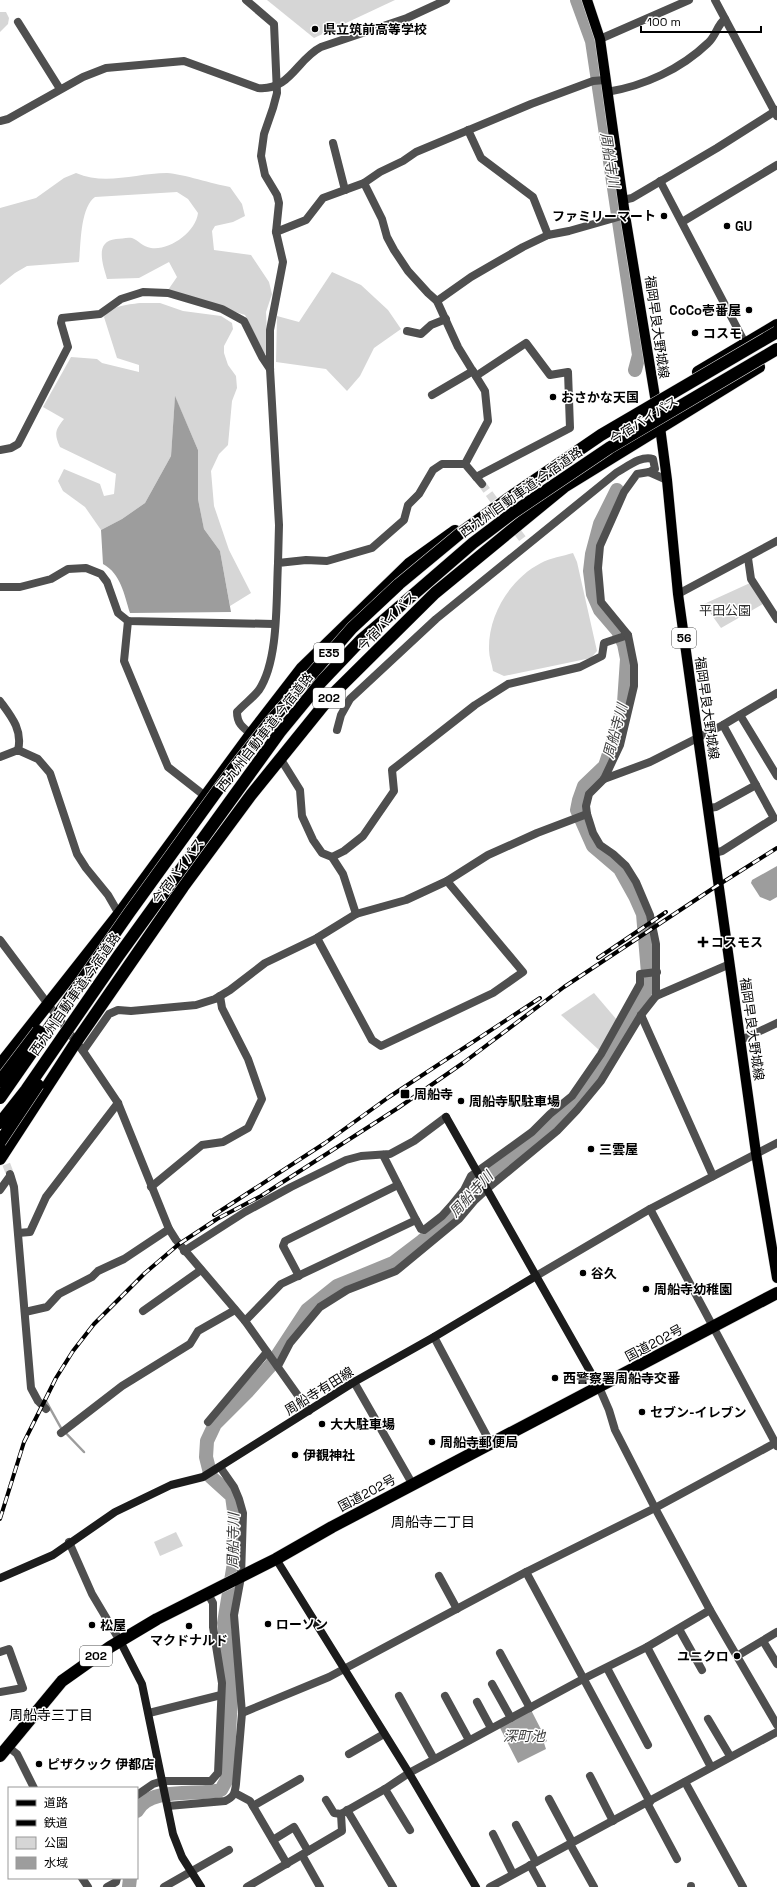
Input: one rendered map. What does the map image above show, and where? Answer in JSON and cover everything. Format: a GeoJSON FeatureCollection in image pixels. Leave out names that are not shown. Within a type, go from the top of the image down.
{"type":"FeatureCollection","features":[{"type":"Feature","properties":{"kind":"highway","name":"今宿バイパス"},"geometry":{"type":"LineString","coordinates":[[0,1065],[124,914],[205,796],[302,668],[409,564],[530,477],[654,397],[777,325]]}},
{"type":"Feature","properties":{"kind":"highway","name":"西九州自動車道;今宿道路"},"geometry":{"type":"LineString","coordinates":[[0,1098],[124,914],[268,723],[352,628],[399,584],[463,531],[552,468],[601,436],[777,332]]}},
{"type":"Feature","properties":{"kind":"highway","name":"西九州自動車道;今宿道路"},"geometry":{"type":"LineString","coordinates":[[0,1123],[26,1090],[119,955],[280,732],[322,681],[362,639],[473,543],[514,512],[609,448],[777,349]]}},
{"type":"Feature","properties":{"kind":"highway","name":"今宿バイパス"},"geometry":{"type":"LineString","coordinates":[[0,1159],[80,1047],[183,887],[251,794],[331,696],[435,593],[564,487],[777,356]]}},
{"type":"Feature","properties":{"kind":"highway"},"geometry":{"type":"LineString","coordinates":[[0,1081],[50,1015],[100,944],[124,914]]}},
{"type":"Feature","properties":{"kind":"highway"},"geometry":{"type":"LineString","coordinates":[[0,1142],[29,1100],[72,1024]]}},
{"type":"Feature","properties":{"kind":"highway","name":"国道202号"},"geometry":{"type":"LineString","coordinates":[[4,1751],[62,1681],[120,1641],[157,1620],[276,1559],[777,1293]]}},
{"type":"Feature","properties":{"kind":"main road","name":"福岡早良大野城線"},"geometry":{"type":"LineString","coordinates":[[587,0],[600,39],[625,215],[660,427],[667,480],[678,594],[756,1153],[777,1278]]}},
{"type":"Feature","properties":{"kind":"main road"},"geometry":{"type":"LineString","coordinates":[[446,1117],[599,1388]]}},
{"type":"Feature","properties":{"kind":"main road","name":"周船寺有田線"},"geometry":{"type":"LineString","coordinates":[[0,1578],[53,1555],[69,1542],[115,1512],[171,1485],[203,1477],[354,1382],[434,1337],[536,1276]]}},
{"type":"Feature","properties":{"kind":"main road"},"geometry":{"type":"LineString","coordinates":[[276,1559],[409,1773],[476,1887]]}},
{"type":"Feature","properties":{"kind":"main road"},"geometry":{"type":"LineString","coordinates":[[120,1641],[142,1684],[164,1781],[173,1834],[182,1857],[201,1887]]}},
{"type":"Feature","properties":{"kind":"street"},"geometry":{"type":"LineString","coordinates":[[246,0],[274,24],[277,93],[274,108],[264,134],[261,156],[264,175],[277,195],[279,203],[276,232],[283,262],[270,330],[270,369],[279,524],[274,641],[269,668],[264,678],[254,696],[237,712],[237,718],[240,725],[251,734]]}},
{"type":"Feature","properties":{"kind":"street"},"geometry":{"type":"LineString","coordinates":[[600,39],[689,0]]}},
{"type":"Feature","properties":{"kind":"street"},"geometry":{"type":"LineString","coordinates":[[623,200],[632,198],[776,113],[715,0]]}},
{"type":"Feature","properties":{"kind":"street"},"geometry":{"type":"LineString","coordinates":[[0,121],[8,119],[83,77],[106,68],[184,61],[258,88],[267,89],[285,81],[313,51],[408,18],[441,1]]}},
{"type":"Feature","properties":{"kind":"street"},"geometry":{"type":"LineString","coordinates":[[607,92],[631,87],[664,74],[693,56],[708,43],[720,23],[725,19]]}},
{"type":"Feature","properties":{"kind":"street"},"geometry":{"type":"LineString","coordinates":[[18,22],[60,89]]}},
{"type":"Feature","properties":{"kind":"street"},"geometry":{"type":"LineString","coordinates":[[276,232],[306,220],[323,198],[364,183],[416,152],[593,81],[605,80]]}},
{"type":"Feature","properties":{"kind":"street"},"geometry":{"type":"LineString","coordinates":[[468,130],[481,158],[533,197],[548,235]]}},
{"type":"Feature","properties":{"kind":"street"},"geometry":{"type":"LineString","coordinates":[[333,143],[345,190]]}},
{"type":"Feature","properties":{"kind":"street"},"geometry":{"type":"LineString","coordinates":[[682,222],[777,165]]}},
{"type":"Feature","properties":{"kind":"street"},"geometry":{"type":"LineString","coordinates":[[660,181],[745,343]]}},
{"type":"Feature","properties":{"kind":"street"},"geometry":{"type":"LineString","coordinates":[[364,183],[382,219],[387,237],[394,250],[408,272],[428,294],[437,300],[458,347],[486,395],[488,421],[465,464]]}},
{"type":"Feature","properties":{"kind":"street"},"geometry":{"type":"LineString","coordinates":[[437,300],[470,277],[523,247],[548,235],[625,215]]}},
{"type":"Feature","properties":{"kind":"street"},"geometry":{"type":"LineString","coordinates":[[0,450],[18,444],[68,347],[61,323],[62,318],[100,314],[121,299],[144,292],[168,293],[239,317],[244,321],[262,357],[270,369]]}},
{"type":"Feature","properties":{"kind":"street"},"geometry":{"type":"LineString","coordinates":[[406,331],[421,334],[430,325],[446,319]]}},
{"type":"Feature","properties":{"kind":"street"},"geometry":{"type":"LineString","coordinates":[[432,394],[474,373],[526,343],[550,375],[568,372],[570,428],[476,477]]}},
{"type":"Feature","properties":{"kind":"street"},"geometry":{"type":"LineString","coordinates":[[337,730],[341,715],[350,699],[436,619],[616,474],[640,460],[649,458],[653,459],[655,469],[649,472],[637,474],[624,492],[600,546],[598,568],[601,602],[628,636],[634,665],[634,686],[620,745],[604,779],[589,794],[586,806],[587,814],[596,839],[600,845],[626,866],[639,889],[650,915],[653,928],[656,996]]}},
{"type":"Feature","properties":{"kind":"street"},"geometry":{"type":"LineString","coordinates":[[278,563],[306,560],[327,561],[372,548],[404,520],[408,505],[419,494],[433,470],[442,464],[465,464],[482,484]]}},
{"type":"Feature","properties":{"kind":"street"},"geometry":{"type":"LineString","coordinates":[[649,472],[667,480]]}},
{"type":"Feature","properties":{"kind":"street"},"geometry":{"type":"LineString","coordinates":[[678,594],[748,558],[777,541]]}},
{"type":"Feature","properties":{"kind":"street"},"geometry":{"type":"LineString","coordinates":[[748,558],[752,579],[777,619]]}},
{"type":"Feature","properties":{"kind":"street"},"geometry":{"type":"LineString","coordinates":[[0,586],[20,587],[51,579],[68,569],[86,568],[101,574],[106,582],[118,613],[128,621],[274,624]]}},
{"type":"Feature","properties":{"kind":"street"},"geometry":{"type":"LineString","coordinates":[[128,621],[124,661],[168,767],[205,796]]}},
{"type":"Feature","properties":{"kind":"street"},"geometry":{"type":"LineString","coordinates":[[332,857],[344,851],[363,836],[372,823],[394,791],[392,770],[475,704],[508,684],[580,667],[602,656],[604,643],[628,636]]}},
{"type":"Feature","properties":{"kind":"street"},"geometry":{"type":"LineString","coordinates":[[604,779],[650,762],[723,725],[777,693]]}},
{"type":"Feature","properties":{"kind":"street"},"geometry":{"type":"LineString","coordinates":[[0,701],[15,721],[20,741],[18,750]]}},
{"type":"Feature","properties":{"kind":"street"},"geometry":{"type":"LineString","coordinates":[[740,715],[777,776]]}},
{"type":"Feature","properties":{"kind":"street"},"geometry":{"type":"LineString","coordinates":[[714,853],[722,851],[774,818],[723,725]]}},
{"type":"Feature","properties":{"kind":"street"},"geometry":{"type":"LineString","coordinates":[[0,757],[18,750],[38,759],[50,773],[77,854],[86,868],[124,914]]}},
{"type":"Feature","properties":{"kind":"street"},"geometry":{"type":"LineString","coordinates":[[280,758],[300,790],[302,816],[314,840],[322,853],[332,857],[343,874],[356,914]]}},
{"type":"Feature","properties":{"kind":"street"},"geometry":{"type":"LineString","coordinates":[[709,808],[716,807],[756,785]]}},
{"type":"Feature","properties":{"kind":"street"},"geometry":{"type":"LineString","coordinates":[[80,1047],[109,1014],[118,1010],[131,1011],[196,1005],[220,996],[265,963],[317,938],[356,914],[406,900],[447,881],[488,855],[587,814]]}},
{"type":"Feature","properties":{"kind":"street"},"geometry":{"type":"LineString","coordinates":[[317,938],[372,1040],[381,1046],[493,993],[523,972],[447,881]]}},
{"type":"Feature","properties":{"kind":"street"},"geometry":{"type":"LineString","coordinates":[[0,940],[49,1004],[118,1103],[169,1229],[184,1250],[245,1320],[309,1411]]}},
{"type":"Feature","properties":{"kind":"street"},"geometry":{"type":"LineString","coordinates":[[278,1366],[290,1343],[320,1307],[346,1290],[396,1271],[459,1219],[486,1186],[557,1132],[601,1081],[641,1015],[656,996],[730,964]]}},
{"type":"Feature","properties":{"kind":"street"},"geometry":{"type":"LineString","coordinates":[[383,1155],[416,1220],[421,1229],[424,1230],[451,1206],[464,1190],[472,1176],[532,1132],[550,1114],[572,1096],[601,1054],[640,984],[640,974],[655,972]]}},
{"type":"Feature","properties":{"kind":"street"},"geometry":{"type":"LineString","coordinates":[[151,1187],[202,1145],[223,1142],[248,1128],[262,1098],[248,1059],[222,1008],[220,996]]}},
{"type":"Feature","properties":{"kind":"street"},"geometry":{"type":"LineString","coordinates":[[641,1015],[713,1176]]}},
{"type":"Feature","properties":{"kind":"street"},"geometry":{"type":"LineString","coordinates":[[741,1040],[777,1023]]}},
{"type":"Feature","properties":{"kind":"street"},"geometry":{"type":"LineString","coordinates":[[18,1233],[30,1232],[46,1197],[118,1103]]}},
{"type":"Feature","properties":{"kind":"street"},"geometry":{"type":"LineString","coordinates":[[184,1250],[245,1212],[346,1160],[361,1156],[390,1154],[414,1141],[446,1117]]}},
{"type":"Feature","properties":{"kind":"street"},"geometry":{"type":"LineString","coordinates":[[536,1276],[650,1209],[777,1143]]}},
{"type":"Feature","properties":{"kind":"street"},"geometry":{"type":"LineString","coordinates":[[0,1190],[10,1175],[14,1187],[31,1388],[38,1401],[46,1409]]}},
{"type":"Feature","properties":{"kind":"street"},"geometry":{"type":"LineString","coordinates":[[299,1276],[283,1246],[285,1241],[398,1185]]}},
{"type":"Feature","properties":{"kind":"street"},"geometry":{"type":"LineString","coordinates":[[242,1713],[345,1669],[526,1572],[656,1508],[776,1444],[650,1209]]}},
{"type":"Feature","properties":{"kind":"street"},"geometry":{"type":"LineString","coordinates":[[245,1320],[281,1284],[416,1220]]}},
{"type":"Feature","properties":{"kind":"street"},"geometry":{"type":"LineString","coordinates":[[25,1312],[47,1307],[59,1294],[92,1277],[98,1271],[124,1259],[169,1229]]}},
{"type":"Feature","properties":{"kind":"street"},"geometry":{"type":"LineString","coordinates":[[143,1311],[201,1270]]}},
{"type":"Feature","properties":{"kind":"street"},"geometry":{"type":"LineString","coordinates":[[63,1432],[122,1386],[190,1344],[198,1331],[235,1310]]}},
{"type":"Feature","properties":{"kind":"street"},"geometry":{"type":"LineString","coordinates":[[434,1337],[491,1444]]}},
{"type":"Feature","properties":{"kind":"street"},"geometry":{"type":"LineString","coordinates":[[208,1422],[268,1353]]}},
{"type":"Feature","properties":{"kind":"street"},"geometry":{"type":"LineString","coordinates":[[354,1382],[413,1485]]}},
{"type":"Feature","properties":{"kind":"street"},"geometry":{"type":"LineString","coordinates":[[599,1388],[609,1410],[615,1430],[656,1508],[710,1610],[777,1725]]}},
{"type":"Feature","properties":{"kind":"street"},"geometry":{"type":"LineString","coordinates":[[168,1806],[225,1801],[232,1798],[235,1793],[242,1713],[234,1615],[243,1513],[240,1499],[234,1487],[220,1467]]}},
{"type":"Feature","properties":{"kind":"street"},"geometry":{"type":"LineString","coordinates":[[69,1542],[92,1594],[120,1641]]}},
{"type":"Feature","properties":{"kind":"street"},"geometry":{"type":"LineString","coordinates":[[526,1572],[649,1802],[677,1859]]}},
{"type":"Feature","properties":{"kind":"street"},"geometry":{"type":"LineString","coordinates":[[439,1576],[457,1609]]}},
{"type":"Feature","properties":{"kind":"street"},"geometry":{"type":"LineString","coordinates":[[138,1794],[153,1784],[164,1781],[211,1781],[218,1773],[222,1683],[212,1627],[213,1592]]}},
{"type":"Feature","properties":{"kind":"street"},"geometry":{"type":"LineString","coordinates":[[326,1800],[334,1813],[344,1812],[386,1789],[409,1773],[434,1759],[584,1679],[647,1648],[710,1610]]}},
{"type":"Feature","properties":{"kind":"street"},"geometry":{"type":"LineString","coordinates":[[679,1629],[702,1670]]}},
{"type":"Feature","properties":{"kind":"street"},"geometry":{"type":"LineString","coordinates":[[737,1656],[777,1632]]}},
{"type":"Feature","properties":{"kind":"street"},"geometry":{"type":"LineString","coordinates":[[763,1641],[777,1664]]}},
{"type":"Feature","properties":{"kind":"street"},"geometry":{"type":"LineString","coordinates":[[0,1652],[9,1648],[23,1688],[0,1692]]}},
{"type":"Feature","properties":{"kind":"street"},"geometry":{"type":"LineString","coordinates":[[647,1648],[711,1766]]}},
{"type":"Feature","properties":{"kind":"street"},"geometry":{"type":"LineString","coordinates":[[500,1653],[530,1708]]}},
{"type":"Feature","properties":{"kind":"street"},"geometry":{"type":"LineString","coordinates":[[607,1668],[648,1745]]}},
{"type":"Feature","properties":{"kind":"street"},"geometry":{"type":"LineString","coordinates":[[492,1684],[511,1718]]}},
{"type":"Feature","properties":{"kind":"street"},"geometry":{"type":"LineString","coordinates":[[149,1713],[221,1695]]}},
{"type":"Feature","properties":{"kind":"street"},"geometry":{"type":"LineString","coordinates":[[399,1696],[434,1759]]}},
{"type":"Feature","properties":{"kind":"street"},"geometry":{"type":"LineString","coordinates":[[445,1696],[469,1740]]}},
{"type":"Feature","properties":{"kind":"street"},"geometry":{"type":"LineString","coordinates":[[477,1702],[491,1728]]}},
{"type":"Feature","properties":{"kind":"street"},"geometry":{"type":"LineString","coordinates":[[708,1719],[730,1756]]}},
{"type":"Feature","properties":{"kind":"street"},"geometry":{"type":"LineString","coordinates":[[490,1887],[649,1802],[711,1766],[777,1732]]}},
{"type":"Feature","properties":{"kind":"street"},"geometry":{"type":"LineString","coordinates":[[349,1754],[384,1734]]}},
{"type":"Feature","properties":{"kind":"street"},"geometry":{"type":"LineString","coordinates":[[4,1751],[17,1754],[34,1787]]}},
{"type":"Feature","properties":{"kind":"street"},"geometry":{"type":"LineString","coordinates":[[590,1776],[613,1821]]}},
{"type":"Feature","properties":{"kind":"street"},"geometry":{"type":"LineString","coordinates":[[253,1806],[300,1779]]}},
{"type":"Feature","properties":{"kind":"street"},"geometry":{"type":"LineString","coordinates":[[685,1782],[743,1887]]}},
{"type":"Feature","properties":{"kind":"street"},"geometry":{"type":"LineString","coordinates":[[386,1789],[410,1830]]}},
{"type":"Feature","properties":{"kind":"street"},"geometry":{"type":"LineString","coordinates":[[235,1793],[250,1801],[287,1864]]}},
{"type":"Feature","properties":{"kind":"street"},"geometry":{"type":"LineString","coordinates":[[549,1799],[594,1887]]}},
{"type":"Feature","properties":{"kind":"street"},"geometry":{"type":"LineString","coordinates":[[247,1887],[342,1831],[344,1812]]}},
{"type":"Feature","properties":{"kind":"street"},"geometry":{"type":"LineString","coordinates":[[344,1812],[393,1887]]}},
{"type":"Feature","properties":{"kind":"street"},"geometry":{"type":"LineString","coordinates":[[516,1825],[542,1887]]}},
{"type":"Feature","properties":{"kind":"street"},"geometry":{"type":"LineString","coordinates":[[273,1840],[294,1827],[320,1887]]}},
{"type":"Feature","properties":{"kind":"street"},"geometry":{"type":"LineString","coordinates":[[493,1834],[513,1874]]}},
{"type":"Feature","properties":{"kind":"street"},"geometry":{"type":"LineString","coordinates":[[164,1887],[229,1850]]}},
{"type":"Feature","properties":{"kind":"street"},"geometry":{"type":"LineString","coordinates":[[107,1887],[116,1882]]}},
{"type":"Feature","properties":{"kind":"green space"},"geometry":{"type":"Polygon","coordinates":[[[267,0],[395,0],[314,38],[267,0]]]}},
{"type":"Feature","properties":{"kind":"green space"},"geometry":{"type":"Polygon","coordinates":[[[0,12],[6,12],[9,18],[8,24],[0,32],[0,12]]]}},
{"type":"Feature","properties":{"kind":"green space"},"geometry":{"type":"Polygon","coordinates":[[[76,173],[87,177],[110,179],[167,173],[230,187],[242,204],[245,216],[233,222],[215,226],[212,231],[214,250],[251,255],[269,282],[272,294],[266,312],[268,353],[265,354],[245,315],[168,290],[177,277],[169,262],[139,278],[107,279],[102,261],[102,249],[109,241],[132,238],[148,247],[158,248],[180,239],[192,227],[198,213],[188,199],[177,192],[95,197],[86,209],[82,227],[79,262],[27,266],[0,285],[0,208],[36,198],[64,178],[76,173]]]}},
{"type":"Feature","properties":{"kind":"green space"},"geometry":{"type":"Polygon","coordinates":[[[332,272],[361,285],[388,310],[401,329],[374,348],[360,376],[347,391],[326,369],[276,362],[277,316],[299,322],[332,272]]]}},
{"type":"Feature","properties":{"kind":"green space"},"geometry":{"type":"Polygon","coordinates":[[[140,303],[160,303],[183,311],[221,316],[232,323],[233,329],[224,346],[224,353],[228,365],[236,376],[237,388],[232,401],[228,445],[219,454],[211,471],[214,506],[229,550],[251,593],[230,606],[220,551],[204,529],[198,499],[198,450],[175,397],[171,456],[145,503],[122,519],[101,530],[85,507],[63,491],[58,481],[64,469],[100,484],[104,496],[114,494],[116,474],[60,447],[56,432],[64,419],[43,407],[71,357],[97,359],[102,363],[139,372],[139,365],[117,358],[104,317],[111,310],[116,308],[140,303]]]}},
{"type":"Feature","properties":{"kind":"green space"},"geometry":{"type":"Polygon","coordinates":[[[573,553],[577,562],[597,651],[591,658],[504,676],[493,671],[489,653],[490,637],[492,624],[503,599],[520,578],[530,570],[548,560],[573,553]]]}},
{"type":"Feature","properties":{"kind":"green space","name":"平田公園"},"geometry":{"type":"Polygon","coordinates":[[[750,583],[763,604],[721,628],[704,604],[750,583]]]}},
{"type":"Feature","properties":{"kind":"green space"},"geometry":{"type":"Polygon","coordinates":[[[594,993],[617,1020],[599,1050],[561,1015],[594,993]]]}},
{"type":"Feature","properties":{"kind":"green space"},"geometry":{"type":"Polygon","coordinates":[[[176,1532],[183,1546],[160,1556],[154,1542],[176,1532]]]}},
{"type":"Feature","properties":{"kind":"water"},"geometry":{"type":"Polygon","coordinates":[[[175,396],[198,450],[198,499],[204,529],[220,551],[231,612],[130,613],[124,592],[118,579],[109,568],[103,564],[101,530],[122,519],[145,503],[171,456],[175,396]]]}},
{"type":"Feature","properties":{"kind":"water"},"geometry":{"type":"Polygon","coordinates":[[[777,866],[777,897],[770,901],[760,897],[751,883],[752,880],[777,866]]]}},
{"type":"Feature","properties":{"kind":"water","name":"深町池"},"geometry":{"type":"Polygon","coordinates":[[[531,1710],[547,1741],[544,1743],[546,1749],[518,1763],[499,1726],[531,1710]]]}},
{"type":"Feature","properties":{"kind":"waterway","name":"周船寺川"},"geometry":{"type":"LineString","coordinates":[[577,0],[592,41],[639,355],[635,370]]}},
{"type":"Feature","properties":{"kind":"waterway","name":"周船寺川"},"geometry":{"type":"LineString","coordinates":[[138,1810],[143,1803],[152,1798],[163,1795],[221,1790],[227,1779],[231,1694],[224,1623],[234,1563],[235,1518],[232,1496],[211,1477],[206,1457],[207,1441],[215,1424],[271,1365],[307,1310],[337,1286],[393,1263],[422,1241],[444,1223],[489,1174],[540,1136],[572,1105],[613,1051],[649,985],[643,914],[620,869],[593,846],[577,810],[584,786],[605,766],[619,724],[624,703],[627,659],[624,644],[618,631],[600,610],[593,594],[590,571],[592,554],[600,524],[617,490]]}},
{"type":"Feature","properties":{"kind":"waterway"},"geometry":{"type":"LineString","coordinates":[[46,1401],[61,1428],[84,1452]]}},
{"type":"Feature","properties":{"kind":"waterway","name":"周船寺川"},"geometry":{"type":"LineString","coordinates":[[129,1887],[130,1879]]}},
{"type":"Feature","properties":{"kind":"tunnel"},"geometry":{"type":"LineString","coordinates":[[482,484],[527,545]]}},
{"type":"Feature","properties":{"kind":"tunnel"},"geometry":{"type":"LineString","coordinates":[[2,1153],[10,1174]]}},
{"type":"Feature","properties":{"kind":"railway"},"geometry":{"type":"LineString","coordinates":[[0,1519],[24,1442],[56,1378],[73,1351],[94,1324],[145,1273],[179,1244],[217,1219],[261,1196],[398,1108],[463,1063],[564,987],[777,848]]}},
{"type":"Feature","properties":{"kind":"railway"},"geometry":{"type":"LineString","coordinates":[[598,958],[666,912]]}},
{"type":"Feature","properties":{"kind":"railway"},"geometry":{"type":"LineString","coordinates":[[214,1215],[325,1143],[389,1097],[540,998]]}},
{"type":"Feature","properties":{"kind":"place","name":"県立筑前高等学校"},"geometry":{"type":"Point","coordinates":[315,29]}},
{"type":"Feature","properties":{"kind":"place","name":"ファミリーマート"},"geometry":{"type":"Point","coordinates":[664,216]}},
{"type":"Feature","properties":{"kind":"place","name":"GU"},"geometry":{"type":"Point","coordinates":[727,226]}},
{"type":"Feature","properties":{"kind":"place","name":"CoCo壱番屋"},"geometry":{"type":"Point","coordinates":[749,310]}},
{"type":"Feature","properties":{"kind":"place","name":"コスモ"},"geometry":{"type":"Point","coordinates":[695,333]}},
{"type":"Feature","properties":{"kind":"place","name":"おさかな天国"},"geometry":{"type":"Point","coordinates":[553,397]}},
{"type":"Feature","properties":{"kind":"place","name":"コスモス"},"geometry":{"type":"Point","coordinates":[703,942]}},
{"type":"Feature","properties":{"kind":"place","name":"周船寺"},"geometry":{"type":"Point","coordinates":[405,1094]}},
{"type":"Feature","properties":{"kind":"place","name":"周船寺駅駐車場"},"geometry":{"type":"Point","coordinates":[461,1101]}},
{"type":"Feature","properties":{"kind":"place","name":"三雲屋"},"geometry":{"type":"Point","coordinates":[591,1149]}},
{"type":"Feature","properties":{"kind":"place","name":"谷久"},"geometry":{"type":"Point","coordinates":[583,1273]}},
{"type":"Feature","properties":{"kind":"place","name":"周船寺幼稚園"},"geometry":{"type":"Point","coordinates":[646,1289]}},
{"type":"Feature","properties":{"kind":"place","name":"西警察署周船寺交番"},"geometry":{"type":"Point","coordinates":[555,1378]}},
{"type":"Feature","properties":{"kind":"place","name":"セブン-イレブン"},"geometry":{"type":"Point","coordinates":[642,1412]}},
{"type":"Feature","properties":{"kind":"place","name":"大大駐車場"},"geometry":{"type":"Point","coordinates":[322,1424]}},
{"type":"Feature","properties":{"kind":"place","name":"周船寺郵便局"},"geometry":{"type":"Point","coordinates":[432,1442]}},
{"type":"Feature","properties":{"kind":"place","name":"伊覩神社"},"geometry":{"type":"Point","coordinates":[295,1455]}},
{"type":"Feature","properties":{"kind":"place","name":"ローソン"},"geometry":{"type":"Point","coordinates":[268,1624]}},
{"type":"Feature","properties":{"kind":"place","name":"松屋"},"geometry":{"type":"Point","coordinates":[92,1625]}},
{"type":"Feature","properties":{"kind":"place","name":"マクドナルド"},"geometry":{"type":"Point","coordinates":[189,1626]}},
{"type":"Feature","properties":{"kind":"place","name":"ユニクロ"},"geometry":{"type":"Point","coordinates":[737,1656]}},
{"type":"Feature","properties":{"kind":"place","name":"ピザクック 伊都店"},"geometry":{"type":"Point","coordinates":[39,1764]}},
{"type":"Feature","properties":{"kind":"district","name":"周船寺二丁目"},"geometry":{"type":"Point","coordinates":[433,1522]}},
{"type":"Feature","properties":{"kind":"district","name":"周船寺三丁目"},"geometry":{"type":"Point","coordinates":[51,1715]}}]}
